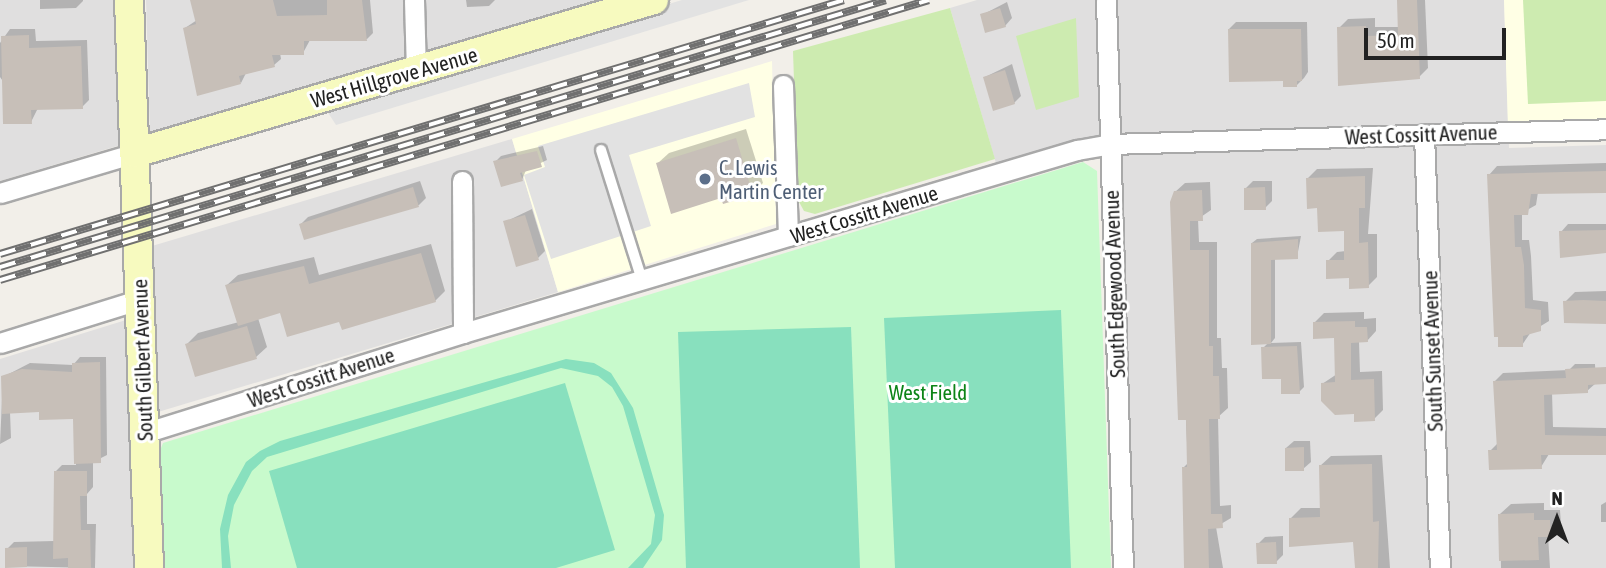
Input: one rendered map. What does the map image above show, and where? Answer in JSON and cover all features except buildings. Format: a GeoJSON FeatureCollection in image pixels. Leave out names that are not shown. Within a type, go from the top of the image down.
{"type":"FeatureCollection","features":[{"type":"Feature","properties":{"kind":"street","name":"South Gilbert Avenue"},"geometry":{"type":"LineString","coordinates":[[130,0],[149,568]]}},
{"type":"Feature","properties":{"kind":"street"},"geometry":{"type":"LineString","coordinates":[[414,0],[416,71]]}},
{"type":"Feature","properties":{"kind":"street","name":"West Hillgrove Avenue"},"geometry":{"type":"LineString","coordinates":[[135,153],[654,0]]}},
{"type":"Feature","properties":{"kind":"street","name":"South Edgewood Avenue"},"geometry":{"type":"LineString","coordinates":[[1106,0],[1123,568]]}},
{"type":"Feature","properties":{"kind":"street"},"geometry":{"type":"LineString","coordinates":[[783,85],[788,236]]}},
{"type":"Feature","properties":{"kind":"street","name":"West Cossitt Avenue"},"geometry":{"type":"LineString","coordinates":[[144,433],[463,333],[1110,144],[1606,129]]}},
{"type":"Feature","properties":{"kind":"street","name":"South Sunset Avenue"},"geometry":{"type":"LineString","coordinates":[[1424,134],[1440,568]]}},
{"type":"Feature","properties":{"kind":"street"},"geometry":{"type":"LineString","coordinates":[[0,193],[135,153]]}},
{"type":"Feature","properties":{"kind":"street"},"geometry":{"type":"LineString","coordinates":[[462,181],[463,333]]}},
{"type":"Feature","properties":{"kind":"street"},"geometry":{"type":"LineString","coordinates":[[0,343],[141,299]]}},
{"type":"Feature","properties":{"kind":"lane"},"geometry":{"type":"LineString","coordinates":[[601,150],[642,280]]}},
{"type":"Feature","properties":{"kind":"shaded area"},"geometry":{"type":"Polygon","coordinates":[[[0,0],[120,0],[124,144],[0,181],[0,0]]]}},
{"type":"Feature","properties":{"kind":"shaded area"},"geometry":{"type":"Polygon","coordinates":[[[146,0],[600,0],[150,134],[146,0]]]}},
{"type":"Feature","properties":{"kind":"shaded area"},"geometry":{"type":"Polygon","coordinates":[[[682,0],[749,0],[336,125],[325,108],[682,0]]]}},
{"type":"Feature","properties":{"kind":"shaded area"},"geometry":{"type":"Polygon","coordinates":[[[977,0],[1100,0],[1103,140],[998,170],[950,8],[977,0]]]}},
{"type":"Feature","properties":{"kind":"shaded area"},"geometry":{"type":"Polygon","coordinates":[[[1110,0],[1504,0],[1509,148],[1606,145],[1606,568],[1130,568],[1110,0]]]}},
{"type":"Feature","properties":{"kind":"shaded area"},"geometry":{"type":"Polygon","coordinates":[[[1504,0],[1606,0],[1606,124],[1508,127],[1504,0]]]}},
{"type":"Feature","properties":{"kind":"shaded area"},"geometry":{"type":"Polygon","coordinates":[[[772,61],[776,224],[558,292],[512,139],[772,61]]]}},
{"type":"Feature","properties":{"kind":"shaded area"},"geometry":{"type":"Polygon","coordinates":[[[749,83],[755,117],[629,155],[651,226],[551,259],[524,175],[545,167],[538,146],[749,83]]]}},
{"type":"Feature","properties":{"kind":"shaded area"},"geometry":{"type":"Polygon","coordinates":[[[512,139],[558,292],[158,412],[152,246],[512,139]]]}},
{"type":"Feature","properties":{"kind":"shaded area"},"geometry":{"type":"Polygon","coordinates":[[[126,320],[135,568],[0,568],[0,359],[126,320]]]}},
{"type":"Feature","properties":{"kind":"green space"},"geometry":{"type":"Polygon","coordinates":[[[1523,0],[1606,0],[1606,101],[1528,104],[1523,0]]]}},
{"type":"Feature","properties":{"kind":"green space"},"geometry":{"type":"Polygon","coordinates":[[[950,8],[995,159],[815,214],[804,211],[798,200],[793,51],[950,8]]]}},
{"type":"Feature","properties":{"kind":"green space"},"geometry":{"type":"Polygon","coordinates":[[[1076,18],[1079,97],[1036,110],[1016,36],[1076,18]]]}},
{"type":"Feature","properties":{"kind":"green space","name":"West Field"},"geometry":{"type":"Polygon","coordinates":[[[1083,162],[1097,171],[1111,568],[161,568],[158,456],[163,443],[1083,162]]]}},
{"type":"Feature","properties":{"kind":"green space"},"geometry":{"type":"Polygon","coordinates":[[[1061,310],[1071,568],[895,568],[884,318],[1061,310]]]}},
{"type":"Feature","properties":{"kind":"green space"},"geometry":{"type":"Polygon","coordinates":[[[851,327],[860,568],[686,568],[678,332],[851,327]]]}},
{"type":"Feature","properties":{"kind":"green space"},"geometry":{"type":"Polygon","coordinates":[[[566,359],[594,363],[611,373],[633,408],[664,515],[662,540],[643,568],[628,568],[651,544],[655,515],[623,406],[612,387],[598,376],[561,368],[267,457],[252,471],[234,505],[228,536],[231,568],[222,568],[220,529],[228,495],[246,462],[260,451],[280,441],[566,359]]]}},
{"type":"Feature","properties":{"kind":"green space"},"geometry":{"type":"Polygon","coordinates":[[[565,383],[615,550],[556,568],[297,568],[269,471],[565,383]]]}},
{"type":"Feature","properties":{"kind":"railway"},"geometry":{"type":"LineString","coordinates":[[0,254],[844,0]]}},
{"type":"Feature","properties":{"kind":"railway"},"geometry":{"type":"LineString","coordinates":[[0,267],[886,0]]}},
{"type":"Feature","properties":{"kind":"railway"},"geometry":{"type":"LineString","coordinates":[[0,280],[929,0]]}},
{"type":"Feature","properties":{"kind":"place","name":"C. Lewis Martin Center"},"geometry":{"type":"Point","coordinates":[705,179]}}]}
